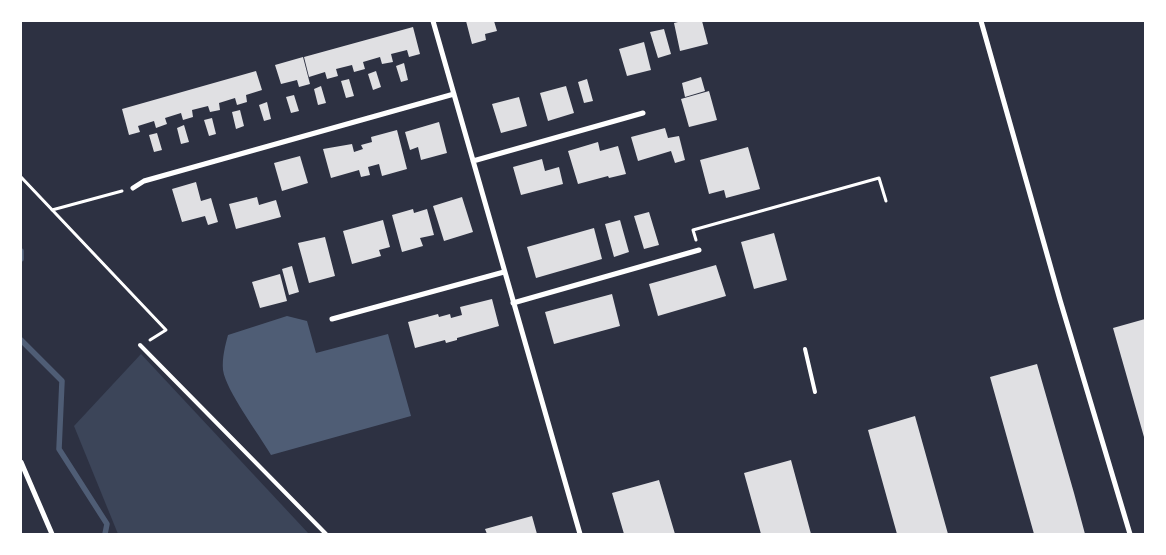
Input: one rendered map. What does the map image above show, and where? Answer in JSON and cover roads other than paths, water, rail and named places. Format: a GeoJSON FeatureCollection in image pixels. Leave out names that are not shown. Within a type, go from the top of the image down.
{"type":"FeatureCollection","features":[{"type":"Feature","properties":{"kind":"street"},"geometry":{"type":"LineString","coordinates":[[433,21],[580,534]]}},
{"type":"Feature","properties":{"kind":"street"},"geometry":{"type":"LineString","coordinates":[[981,21],[1060,300],[1130,534]]}},
{"type":"Feature","properties":{"kind":"street"},"geometry":{"type":"LineString","coordinates":[[133,188],[144,181],[161,176],[454,94]]}},
{"type":"Feature","properties":{"kind":"street"},"geometry":{"type":"LineString","coordinates":[[473,161],[643,113]]}},
{"type":"Feature","properties":{"kind":"street"},"geometry":{"type":"LineString","coordinates":[[513,303],[699,250]]}},
{"type":"Feature","properties":{"kind":"street"},"geometry":{"type":"LineString","coordinates":[[332,319],[504,272]]}},
{"type":"Feature","properties":{"kind":"street"},"geometry":{"type":"LineString","coordinates":[[21,462],[52,534]]}},
{"type":"Feature","properties":{"kind":"lane"},"geometry":{"type":"LineString","coordinates":[[140,345],[326,534]]}},
{"type":"Feature","properties":{"kind":"lane"},"geometry":{"type":"LineString","coordinates":[[805,349],[815,392]]}},
{"type":"Feature","properties":{"kind":"waterway"},"geometry":{"type":"LineString","coordinates":[[21,251],[21,259]]}},
{"type":"Feature","properties":{"kind":"waterway"},"geometry":{"type":"LineString","coordinates":[[21,340],[62,381],[59,449],[107,524],[105,534]]}}]}
